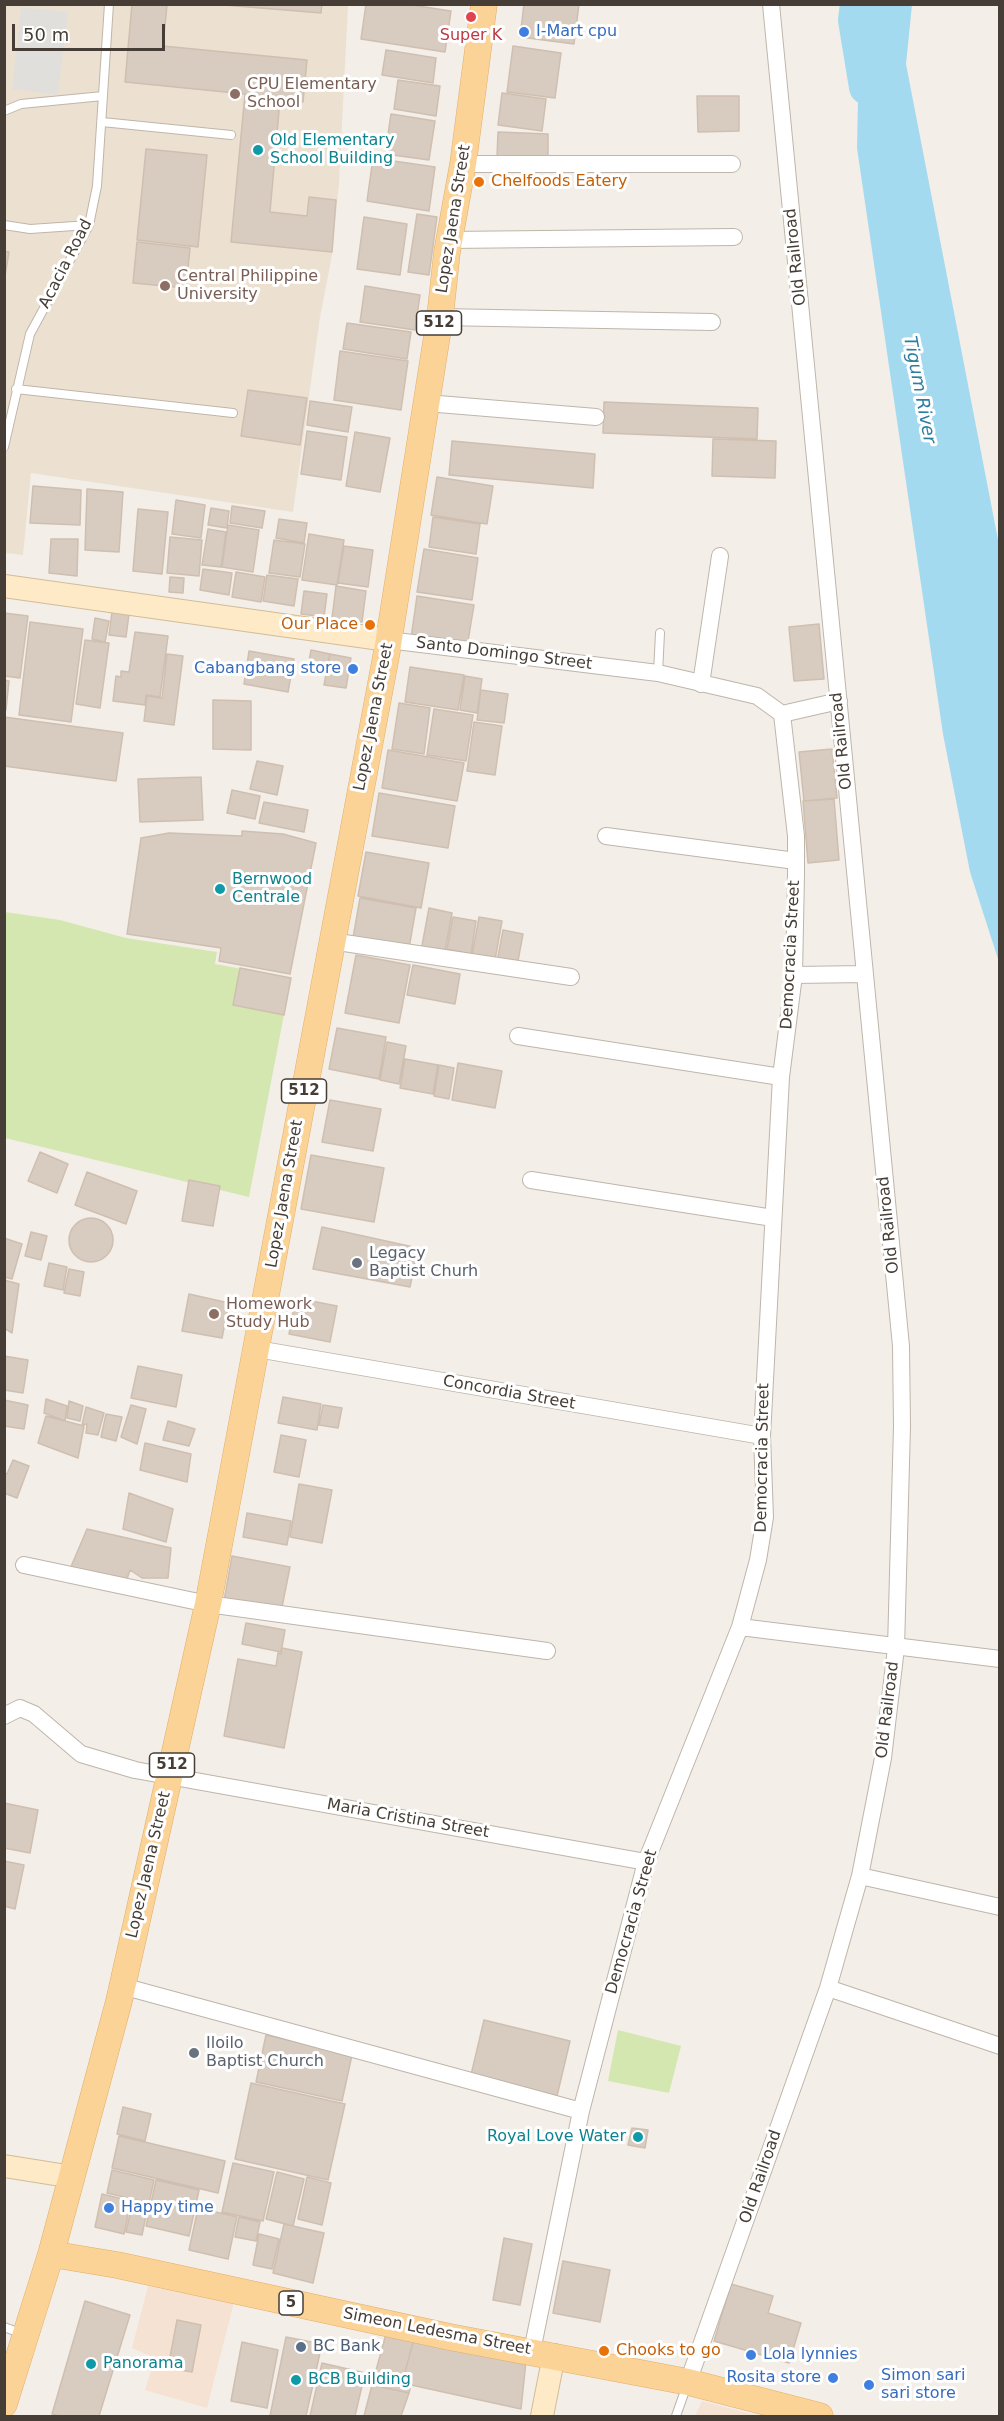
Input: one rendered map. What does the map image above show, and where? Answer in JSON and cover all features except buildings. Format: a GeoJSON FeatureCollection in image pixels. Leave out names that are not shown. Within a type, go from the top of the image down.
{"type":"FeatureCollection","features":[{"type":"Feature","properties":{"kind":"main road","name":"Lopez Jaena Street"},"geometry":{"type":"LineString","coordinates":[[6,2396],[15,2331],[51,2254],[122,1986],[208,1604],[388,640],[440,317],[449,240],[463,164],[484,4]]}},
{"type":"Feature","properties":{"kind":"main road","name":"Simeon Ledesma Street"},"geometry":{"type":"LineString","coordinates":[[51,2254],[117,2265],[450,2337],[688,2382],[820,2416]]}},
{"type":"Feature","properties":{"kind":"street","name":"Old Railroad"},"geometry":{"type":"LineString","coordinates":[[688,2382],[828,1988],[860,1876],[883,1758],[896,1648],[902,1426],[901,1346],[771,4]]}},
{"type":"Feature","properties":{"kind":"street"},"geometry":{"type":"LineString","coordinates":[[463,164],[732,164]]}},
{"type":"Feature","properties":{"kind":"street"},"geometry":{"type":"LineString","coordinates":[[449,240],[734,237]]}},
{"type":"Feature","properties":{"kind":"street"},"geometry":{"type":"LineString","coordinates":[[440,317],[712,322]]}},
{"type":"Feature","properties":{"kind":"street"},"geometry":{"type":"LineString","coordinates":[[426,403],[596,417]]}},
{"type":"Feature","properties":{"kind":"street"},"geometry":{"type":"LineString","coordinates":[[701,684],[720,556]]}},
{"type":"Feature","properties":{"kind":"street","name":"Santo Domingo Street"},"geometry":{"type":"LineString","coordinates":[[4,586],[388,640],[658,673],[757,696],[782,714]]}},
{"type":"Feature","properties":{"kind":"street"},"geometry":{"type":"LineString","coordinates":[[782,714],[838,701]]}},
{"type":"Feature","properties":{"kind":"street","name":"Democracia Street"},"geometry":{"type":"LineString","coordinates":[[542,2416],[543,2353],[581,2111],[646,1862],[740,1627],[758,1560],[765,1517],[762,1436],[773,1218],[781,1077],[794,975],[796,861],[782,714]]}},
{"type":"Feature","properties":{"kind":"street"},"geometry":{"type":"LineString","coordinates":[[606,836],[796,861]]}},
{"type":"Feature","properties":{"kind":"street"},"geometry":{"type":"LineString","coordinates":[[331,941],[572,977]]}},
{"type":"Feature","properties":{"kind":"street"},"geometry":{"type":"LineString","coordinates":[[794,975],[864,974]]}},
{"type":"Feature","properties":{"kind":"street"},"geometry":{"type":"LineString","coordinates":[[518,1036],[781,1077]]}},
{"type":"Feature","properties":{"kind":"street"},"geometry":{"type":"LineString","coordinates":[[531,1180],[773,1218]]}},
{"type":"Feature","properties":{"kind":"street","name":"Concordia Street"},"geometry":{"type":"LineString","coordinates":[[257,1349],[762,1436]]}},
{"type":"Feature","properties":{"kind":"street"},"geometry":{"type":"LineString","coordinates":[[24,1565],[208,1604],[547,1651]]}},
{"type":"Feature","properties":{"kind":"street"},"geometry":{"type":"LineString","coordinates":[[740,1627],[999,1659]]}},
{"type":"Feature","properties":{"kind":"street","name":"Maria Cristina Street"},"geometry":{"type":"LineString","coordinates":[[4,1716],[20,1708],[34,1713],[81,1754],[135,1770],[646,1862]]}},
{"type":"Feature","properties":{"kind":"street"},"geometry":{"type":"LineString","coordinates":[[860,1876],[999,1906]]}},
{"type":"Feature","properties":{"kind":"street"},"geometry":{"type":"LineString","coordinates":[[122,1986],[581,2111]]}},
{"type":"Feature","properties":{"kind":"street"},"geometry":{"type":"LineString","coordinates":[[828,1988],[999,2046]]}},
{"type":"Feature","properties":{"kind":"street"},"geometry":{"type":"LineString","coordinates":[[4,2166],[73,2177]]}},
{"type":"Feature","properties":{"kind":"lane","name":"Acacia Road"},"geometry":{"type":"LineString","coordinates":[[4,447],[30,334],[89,225],[98,186],[109,4]]}},
{"type":"Feature","properties":{"kind":"lane"},"geometry":{"type":"LineString","coordinates":[[4,111],[21,104],[103,96]]}},
{"type":"Feature","properties":{"kind":"lane"},"geometry":{"type":"LineString","coordinates":[[102,122],[231,135]]}},
{"type":"Feature","properties":{"kind":"lane"},"geometry":{"type":"LineString","coordinates":[[4,225],[30,229],[89,225]]}},
{"type":"Feature","properties":{"kind":"lane"},"geometry":{"type":"LineString","coordinates":[[16,389],[232,413]]}},
{"type":"Feature","properties":{"kind":"lane"},"geometry":{"type":"LineString","coordinates":[[658,673],[660,633]]}},
{"type":"Feature","properties":{"kind":"lane","name":"Old Railroad"},"geometry":{"type":"LineString","coordinates":[[676,2416],[688,2382]]}},
{"type":"Feature","properties":{"kind":"shaded area","name":"Central Philippine University"},"geometry":{"type":"Polygon","coordinates":[[[5,5],[348,5],[339,183],[332,255],[320,317],[293,512],[31,473],[23,555],[5,553],[5,5]]]}},
{"type":"Feature","properties":{"kind":"shaded area"},"geometry":{"type":"Polygon","coordinates":[[[21,7],[68,12],[58,95],[12,89],[21,7]]]}},
{"type":"Feature","properties":{"kind":"shaded area"},"geometry":{"type":"Polygon","coordinates":[[[148,2286],[234,2302],[207,2408],[145,2390],[155,2358],[132,2348],[148,2286]]]}},
{"type":"Feature","properties":{"kind":"shaded area"},"geometry":{"type":"Polygon","coordinates":[[[702,2401],[759,2416],[695,2416],[702,2401]]]}},
{"type":"Feature","properties":{"kind":"green space"},"geometry":{"type":"Polygon","coordinates":[[[5,912],[60,920],[126,938],[217,952],[215,964],[291,978],[249,1197],[5,1138],[5,912]]]}},
{"type":"Feature","properties":{"kind":"green space"},"geometry":{"type":"Polygon","coordinates":[[[618,2030],[681,2046],[669,2093],[608,2081],[618,2030]]]}},
{"type":"Feature","properties":{"kind":"water"},"geometry":{"type":"Polygon","coordinates":[[[860,5],[912,5],[906,64],[999,545],[999,962],[970,872],[943,734],[857,148],[860,5]]]}},
{"type":"Feature","properties":{"kind":"waterway","name":"Tigum River"},"geometry":{"type":"LineString","coordinates":[[858,4],[856,20],[867,87]]}},
{"type":"Feature","properties":{"kind":"place","name":"Super K"},"geometry":{"type":"Point","coordinates":[471,17]}},
{"type":"Feature","properties":{"kind":"place","name":"I-Mart cpu"},"geometry":{"type":"Point","coordinates":[524,32]}},
{"type":"Feature","properties":{"kind":"place","name":"CPU Elementary School"},"geometry":{"type":"Point","coordinates":[235,94]}},
{"type":"Feature","properties":{"kind":"place","name":"Old Elementary School Building"},"geometry":{"type":"Point","coordinates":[258,150]}},
{"type":"Feature","properties":{"kind":"place","name":"Chelfoods Eatery"},"geometry":{"type":"Point","coordinates":[479,182]}},
{"type":"Feature","properties":{"kind":"place","name":"Central Philippine University"},"geometry":{"type":"Point","coordinates":[165,286]}},
{"type":"Feature","properties":{"kind":"place","name":"Our Place"},"geometry":{"type":"Point","coordinates":[370,625]}},
{"type":"Feature","properties":{"kind":"place","name":"Cabangbang store"},"geometry":{"type":"Point","coordinates":[353,669]}},
{"type":"Feature","properties":{"kind":"place","name":"Bernwood Centrale"},"geometry":{"type":"Point","coordinates":[220,889]}},
{"type":"Feature","properties":{"kind":"place","name":"Legacy Baptist Churh"},"geometry":{"type":"Point","coordinates":[357,1263]}},
{"type":"Feature","properties":{"kind":"place","name":"Homework Study Hub"},"geometry":{"type":"Point","coordinates":[214,1314]}},
{"type":"Feature","properties":{"kind":"place","name":"Iloilo Baptist Church"},"geometry":{"type":"Point","coordinates":[194,2053]}},
{"type":"Feature","properties":{"kind":"place","name":"Royal Love Water"},"geometry":{"type":"Point","coordinates":[638,2137]}},
{"type":"Feature","properties":{"kind":"place","name":"Happy time"},"geometry":{"type":"Point","coordinates":[109,2208]}},
{"type":"Feature","properties":{"kind":"place","name":"BC Bank"},"geometry":{"type":"Point","coordinates":[301,2347]}},
{"type":"Feature","properties":{"kind":"place","name":"Chooks to go"},"geometry":{"type":"Point","coordinates":[604,2351]}},
{"type":"Feature","properties":{"kind":"place","name":"Lola lynnies"},"geometry":{"type":"Point","coordinates":[751,2355]}},
{"type":"Feature","properties":{"kind":"place","name":"Panorama"},"geometry":{"type":"Point","coordinates":[91,2364]}},
{"type":"Feature","properties":{"kind":"place","name":"Rosita store"},"geometry":{"type":"Point","coordinates":[833,2378]}},
{"type":"Feature","properties":{"kind":"place","name":"BCB Building"},"geometry":{"type":"Point","coordinates":[296,2380]}},
{"type":"Feature","properties":{"kind":"place","name":"Simon sari sari store"},"geometry":{"type":"Point","coordinates":[869,2385]}}]}
